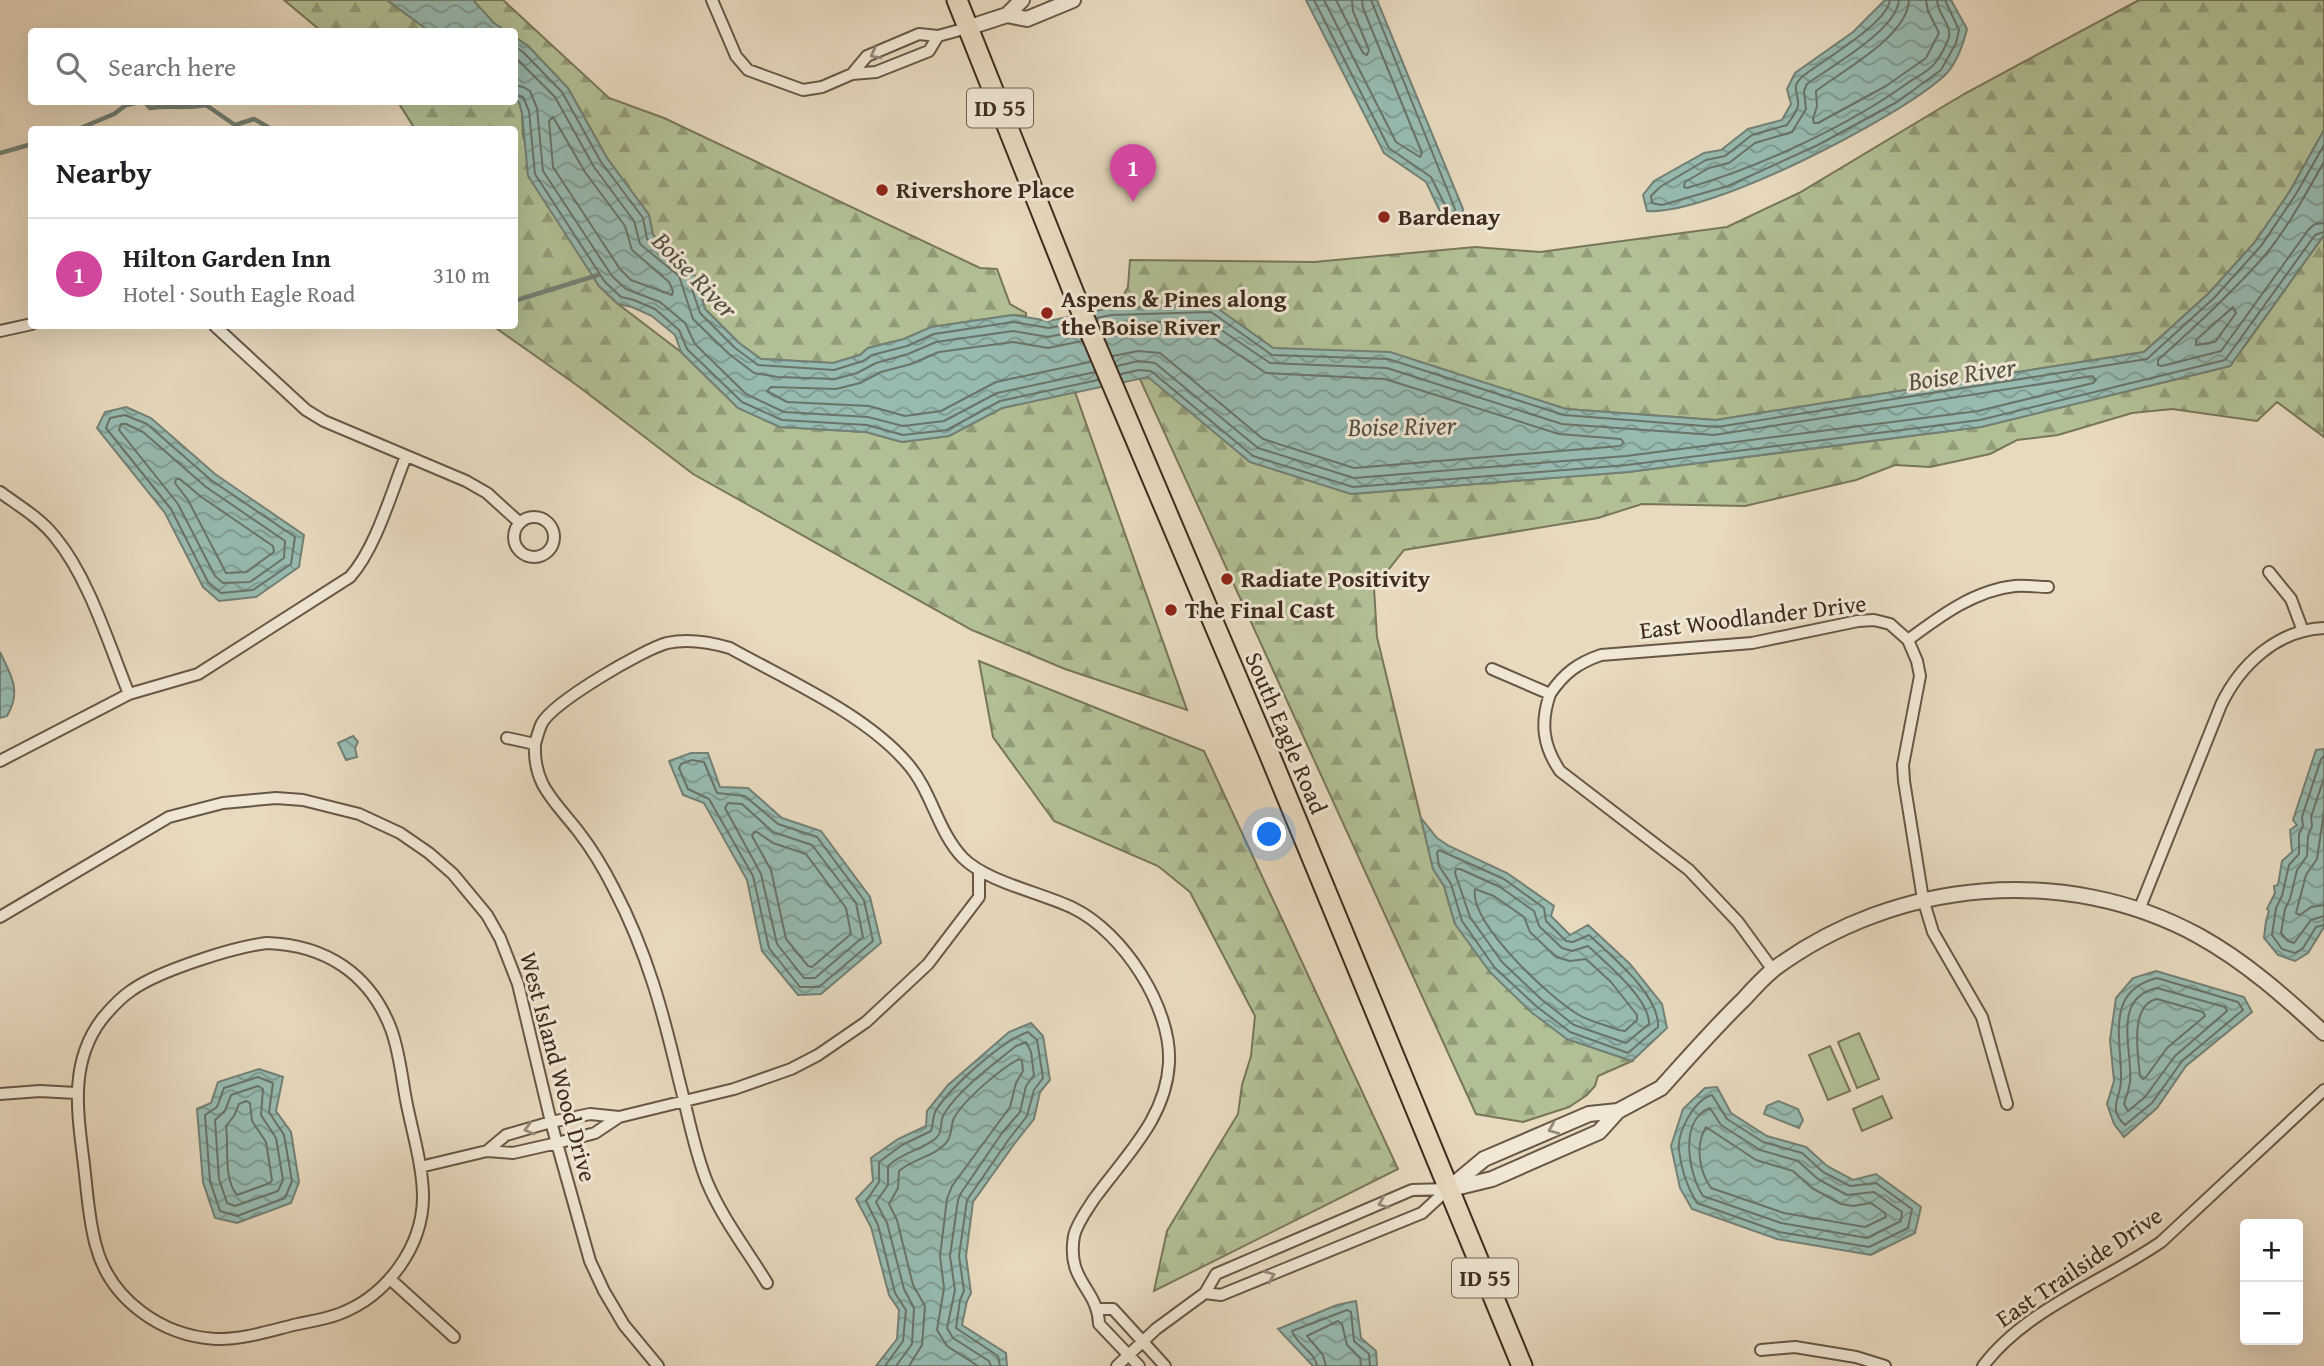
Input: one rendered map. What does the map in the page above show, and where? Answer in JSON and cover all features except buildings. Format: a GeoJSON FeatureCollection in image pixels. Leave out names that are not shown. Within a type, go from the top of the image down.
{"type":"FeatureCollection","features":[{"type":"Feature","properties":{"kind":"highway","name":"South Eagle Road"},"geometry":{"type":"LineString","coordinates":[[952,1],[967,28],[1077,301],[1268,751],[1522,1366]]}},
{"type":"Feature","properties":{"kind":"street"},"geometry":{"type":"LineString","coordinates":[[712,0],[736,56],[748,70],[803,90],[822,87],[852,74],[876,72],[929,51],[938,36]]}},
{"type":"Feature","properties":{"kind":"street"},"geometry":{"type":"LineString","coordinates":[[852,74],[867,56],[919,34],[938,36],[1007,15],[1022,0]]}},
{"type":"Feature","properties":{"kind":"street"},"geometry":{"type":"LineString","coordinates":[[1007,15],[1027,19],[1073,0]]}},
{"type":"Feature","properties":{"kind":"street"},"geometry":{"type":"LineString","coordinates":[[0,331],[28,325]]}},
{"type":"Feature","properties":{"kind":"street"},"geometry":{"type":"LineString","coordinates":[[218,329],[306,410],[324,421],[477,487],[506,508],[520,523]]}},
{"type":"Feature","properties":{"kind":"street"},"geometry":{"type":"LineString","coordinates":[[0,761],[129,694],[179,681],[206,670],[350,577],[361,565],[369,549],[406,456]]}},
{"type":"Feature","properties":{"kind":"street"},"geometry":{"type":"LineString","coordinates":[[0,492],[37,518],[71,558],[129,694]]}},
{"type":"Feature","properties":{"kind":"street"},"geometry":{"type":"LineString","coordinates":[[2269,572],[2291,599],[2303,631]]}},
{"type":"Feature","properties":{"kind":"street"},"geometry":{"type":"LineString","coordinates":[[2007,1104],[1982,1017],[1933,932],[1923,899],[1904,781],[1905,749],[1920,676],[1908,640],[1945,612],[1981,594],[2014,586],[2049,587]]}},
{"type":"Feature","properties":{"kind":"street","name":"East Woodlander Drive"},"geometry":{"type":"LineString","coordinates":[[1550,694],[1559,680],[1572,668],[1601,656],[1752,643],[1874,620],[1890,624],[1908,640]]}},
{"type":"Feature","properties":{"kind":"street"},"geometry":{"type":"LineString","coordinates":[[2138,910],[2228,691],[2247,665],[2259,654],[2287,637],[2324,628]]}},
{"type":"Feature","properties":{"kind":"street"},"geometry":{"type":"LineString","coordinates":[[767,1283],[707,1182],[658,994],[603,866],[546,793],[536,774],[535,744],[542,723],[559,704],[647,651],[666,643],[685,640],[709,642],[742,655],[855,718],[885,740],[909,764],[929,794],[952,845],[964,858],[979,871],[1076,909],[1097,923],[1127,955],[1157,1003],[1164,1021],[1170,1061],[1167,1082],[1162,1102],[1144,1135],[1099,1193],[1075,1232],[1072,1254],[1077,1276],[1099,1309],[1099,1324],[1139,1366]]}},
{"type":"Feature","properties":{"kind":"street"},"geometry":{"type":"LineString","coordinates":[[1492,669],[1550,694],[1543,726],[1548,750],[1560,771],[1689,870],[1738,922],[1773,970]]}},
{"type":"Feature","properties":{"kind":"street"},"geometry":{"type":"LineString","coordinates":[[508,737],[535,744]]}},
{"type":"Feature","properties":{"kind":"street","name":"West Island Wood Drive"},"geometry":{"type":"LineString","coordinates":[[0,917],[169,817],[245,800],[303,800],[359,814],[400,833],[453,874],[486,915],[511,963],[583,1240],[599,1281],[624,1325],[658,1366]]}},
{"type":"Feature","properties":{"kind":"street"},"geometry":{"type":"LineString","coordinates":[[420,1167],[487,1151],[513,1153],[595,1133],[620,1117],[734,1089],[791,1069],[818,1055],[866,1022],[928,964],[979,897],[979,871]]}},
{"type":"Feature","properties":{"kind":"street"},"geometry":{"type":"LineString","coordinates":[[1117,1366],[1206,1293],[1216,1275],[1412,1190],[1448,1189],[1492,1179],[1599,1132],[1618,1111],[1661,1088],[1725,1017],[1773,970],[1822,940],[1859,922],[1923,899],[1993,890],[2026,890],[2091,897],[2138,910],[2188,930],[2226,951],[2277,990],[2324,1033]]}},
{"type":"Feature","properties":{"kind":"street"},"geometry":{"type":"LineString","coordinates":[[284,944],[304,947],[338,962],[365,984],[381,1006],[392,1032],[420,1167],[423,1196],[419,1227],[408,1254],[390,1279],[368,1299],[341,1313],[239,1337],[217,1339],[169,1329],[151,1320],[115,1286],[96,1248],[76,1093],[87,1044],[100,1021],[118,1001],[151,979],[250,945],[284,944]]}},
{"type":"Feature","properties":{"kind":"street","name":"East Trailside Drive"},"geometry":{"type":"LineString","coordinates":[[1983,1366],[2007,1339],[2032,1319],[2161,1242],[2324,1090]]}},
{"type":"Feature","properties":{"kind":"street"},"geometry":{"type":"LineString","coordinates":[[0,1094],[40,1091],[76,1093]]}},
{"type":"Feature","properties":{"kind":"street"},"geometry":{"type":"LineString","coordinates":[[1206,1293],[1221,1295],[1422,1213],[1484,1159],[1589,1114],[1618,1111]]}},
{"type":"Feature","properties":{"kind":"street"},"geometry":{"type":"LineString","coordinates":[[487,1151],[506,1135],[551,1122],[590,1114],[620,1117]]}},
{"type":"Feature","properties":{"kind":"street"},"geometry":{"type":"LineString","coordinates":[[390,1279],[454,1337]]}},
{"type":"Feature","properties":{"kind":"street"},"geometry":{"type":"LineString","coordinates":[[1099,1309],[1113,1309],[1165,1366]]}},
{"type":"Feature","properties":{"kind":"street"},"geometry":{"type":"LineString","coordinates":[[1761,1350],[1795,1347],[1856,1357],[1885,1366]]}},
{"type":"Feature","properties":{"kind":"green space"},"geometry":{"type":"Polygon","coordinates":[[[284,0],[387,0],[425,28],[317,28],[284,0]]]}},
{"type":"Feature","properties":{"kind":"green space"},"geometry":{"type":"Polygon","coordinates":[[[473,0],[503,0],[609,98],[664,118],[980,268],[997,269],[1010,304],[1026,313],[1026,316],[1013,315],[932,327],[904,339],[868,348],[860,355],[833,363],[761,359],[739,343],[705,309],[700,288],[671,248],[653,235],[649,215],[607,158],[568,88],[518,39],[518,28],[502,28],[486,16],[473,0]]]}},
{"type":"Feature","properties":{"kind":"green space"},"geometry":{"type":"Polygon","coordinates":[[[2139,0],[2324,0],[2324,130],[2290,191],[2255,242],[2209,293],[2144,352],[1716,420],[1566,409],[1405,357],[1273,348],[1232,319],[1138,307],[1110,308],[1106,298],[1124,294],[1128,287],[1130,260],[1314,262],[1475,247],[1540,252],[1727,227],[1799,193],[1964,94],[2139,0]]]}},
{"type":"Feature","properties":{"kind":"green space"},"geometry":{"type":"Polygon","coordinates":[[[519,102],[523,136],[569,237],[599,286],[618,304],[681,352],[738,408],[780,427],[866,432],[902,442],[949,436],[1002,408],[1075,392],[1187,710],[1065,669],[972,630],[693,474],[578,386],[497,329],[518,329],[518,126],[413,126],[400,105],[518,105],[519,102]]]}},
{"type":"Feature","properties":{"kind":"green space"},"geometry":{"type":"Polygon","coordinates":[[[2324,235],[2324,437],[2277,402],[2257,421],[2172,409],[2132,413],[2058,435],[2017,440],[1990,454],[1930,467],[1895,465],[1856,480],[1745,506],[1642,504],[1598,518],[1404,550],[1374,588],[1377,637],[1433,868],[1444,886],[1455,924],[1567,1039],[1632,1061],[1598,1076],[1595,1086],[1587,1095],[1569,1107],[1523,1122],[1476,1114],[1139,377],[1148,377],[1351,494],[1628,472],[1981,427],[2230,366],[2324,235]]]}},
{"type":"Feature","properties":{"kind":"green space"},"geometry":{"type":"Polygon","coordinates":[[[979,661],[1204,751],[1398,1169],[1154,1291],[1167,1231],[1238,1114],[1242,1085],[1251,1056],[1255,1016],[1190,892],[1158,866],[1054,821],[993,737],[979,661]]]}},
{"type":"Feature","properties":{"kind":"green space"},"geometry":{"type":"Polygon","coordinates":[[[1859,1033],[1879,1079],[1857,1088],[1838,1042],[1859,1033]]]}},
{"type":"Feature","properties":{"kind":"green space"},"geometry":{"type":"Polygon","coordinates":[[[1830,1046],[1850,1091],[1828,1100],[1809,1055],[1830,1046]]]}},
{"type":"Feature","properties":{"kind":"green space"},"geometry":{"type":"Polygon","coordinates":[[[1882,1096],[1892,1118],[1862,1131],[1853,1109],[1882,1096]]]}},
{"type":"Feature","properties":{"kind":"water"},"geometry":{"type":"Polygon","coordinates":[[[387,0],[473,0],[502,28],[425,28],[387,0]]]}},
{"type":"Feature","properties":{"kind":"water"},"geometry":{"type":"Polygon","coordinates":[[[1306,0],[1377,0],[1463,209],[1462,226],[1446,224],[1426,182],[1384,153],[1306,0]]]}},
{"type":"Feature","properties":{"kind":"water"},"geometry":{"type":"Polygon","coordinates":[[[1885,0],[1951,0],[1967,29],[1955,61],[1944,76],[1886,116],[1801,162],[1713,198],[1675,208],[1647,211],[1643,195],[1654,181],[1704,153],[1721,150],[1748,129],[1782,120],[1791,104],[1787,89],[1795,73],[1853,32],[1885,0]]]}},
{"type":"Feature","properties":{"kind":"water","name":"Boise River"},"geometry":{"type":"Polygon","coordinates":[[[518,40],[528,46],[568,88],[607,158],[649,215],[653,235],[692,267],[705,309],[739,343],[761,359],[833,363],[931,327],[1013,315],[1049,321],[1110,308],[1213,305],[1273,348],[1390,352],[1566,409],[1716,420],[2144,352],[2209,293],[2255,242],[2290,191],[2324,130],[2324,235],[2230,366],[1981,427],[1628,472],[1351,494],[1250,462],[1148,377],[1002,408],[949,436],[902,442],[866,432],[780,427],[738,408],[681,352],[675,335],[652,316],[618,304],[599,286],[528,176],[519,102],[518,40]]]}},
{"type":"Feature","properties":{"kind":"water"},"geometry":{"type":"Polygon","coordinates":[[[126,407],[151,418],[215,474],[304,535],[299,567],[256,597],[219,601],[203,587],[165,513],[97,428],[105,412],[126,407]]]}},
{"type":"Feature","properties":{"kind":"water"},"geometry":{"type":"Polygon","coordinates":[[[0,652],[11,676],[14,698],[7,716],[0,718],[0,652]]]}},
{"type":"Feature","properties":{"kind":"water"},"geometry":{"type":"Polygon","coordinates":[[[353,736],[358,742],[355,748],[357,757],[346,760],[338,743],[353,736]]]}},
{"type":"Feature","properties":{"kind":"water"},"geometry":{"type":"Polygon","coordinates":[[[2324,749],[2324,927],[2308,953],[2295,961],[2278,955],[2264,938],[2269,911],[2267,909],[2275,893],[2274,886],[2278,885],[2282,861],[2292,852],[2290,830],[2297,825],[2293,820],[2316,750],[2324,749]]]}},
{"type":"Feature","properties":{"kind":"water"},"geometry":{"type":"Polygon","coordinates":[[[691,753],[708,753],[720,787],[748,788],[782,818],[821,831],[870,897],[881,943],[821,994],[798,995],[762,951],[747,880],[704,803],[683,795],[669,761],[691,753]]]}},
{"type":"Feature","properties":{"kind":"water"},"geometry":{"type":"Polygon","coordinates":[[[1421,818],[1437,838],[1449,846],[1507,873],[1554,906],[1551,916],[1570,935],[1588,925],[1630,964],[1662,1004],[1667,1028],[1632,1061],[1567,1039],[1531,1012],[1490,972],[1455,924],[1444,886],[1433,869],[1421,818]]]}},
{"type":"Feature","properties":{"kind":"water"},"geometry":{"type":"Polygon","coordinates":[[[2156,971],[2244,997],[2252,1012],[2186,1066],[2157,1108],[2124,1137],[2114,1124],[2107,1104],[2114,1081],[2110,1040],[2116,998],[2133,978],[2156,971]]]}},
{"type":"Feature","properties":{"kind":"water"},"geometry":{"type":"Polygon","coordinates":[[[1031,1023],[1043,1036],[1050,1080],[1040,1092],[1034,1119],[973,1202],[966,1256],[971,1293],[962,1325],[1006,1353],[1007,1366],[876,1366],[897,1339],[899,1310],[889,1295],[871,1227],[856,1199],[873,1181],[871,1158],[898,1139],[926,1126],[927,1111],[948,1085],[1009,1032],[1031,1023]]]}},
{"type":"Feature","properties":{"kind":"water"},"geometry":{"type":"Polygon","coordinates":[[[259,1069],[283,1077],[276,1111],[291,1132],[299,1182],[291,1203],[237,1223],[215,1218],[203,1182],[197,1109],[211,1103],[218,1082],[259,1069]]]}},
{"type":"Feature","properties":{"kind":"water"},"geometry":{"type":"Polygon","coordinates":[[[1717,1087],[1731,1113],[1767,1136],[1806,1147],[1827,1166],[1853,1180],[1876,1174],[1921,1207],[1915,1233],[1871,1255],[1777,1239],[1692,1209],[1680,1188],[1671,1146],[1683,1109],[1705,1088],[1717,1087]]]}},
{"type":"Feature","properties":{"kind":"water"},"geometry":{"type":"Polygon","coordinates":[[[1778,1101],[1798,1109],[1803,1120],[1799,1128],[1764,1114],[1767,1106],[1778,1101]]]}},
{"type":"Feature","properties":{"kind":"water"},"geometry":{"type":"Polygon","coordinates":[[[1356,1301],[1361,1338],[1376,1351],[1377,1366],[1313,1366],[1278,1329],[1337,1305],[1356,1301]]]}},
{"type":"Feature","properties":{"kind":"waterway"},"geometry":{"type":"LineString","coordinates":[[86,126],[114,114],[126,105]]}},
{"type":"Feature","properties":{"kind":"waterway"},"geometry":{"type":"LineString","coordinates":[[148,105],[150,108],[206,105]]}},
{"type":"Feature","properties":{"kind":"waterway"},"geometry":{"type":"LineString","coordinates":[[206,105],[235,125],[254,119],[266,126]]}},
{"type":"Feature","properties":{"kind":"waterway"},"geometry":{"type":"LineString","coordinates":[[0,153],[28,145]]}},
{"type":"Feature","properties":{"kind":"waterway"},"geometry":{"type":"LineString","coordinates":[[518,300],[598,275]]}},
{"type":"Feature","properties":{"kind":"place","name":"Rivershore Place"},"geometry":{"type":"Point","coordinates":[882,190]}},
{"type":"Feature","properties":{"kind":"place","name":"Hilton Garden Inn"},"geometry":{"type":"Point","coordinates":[1133,202]}},
{"type":"Feature","properties":{"kind":"place","name":"Bardenay"},"geometry":{"type":"Point","coordinates":[1384,217]}},
{"type":"Feature","properties":{"kind":"place","name":"Aspens & Pines along the Boise River"},"geometry":{"type":"Point","coordinates":[1047,313]}},
{"type":"Feature","properties":{"kind":"place","name":"Radiate Positivity"},"geometry":{"type":"Point","coordinates":[1227,579]}},
{"type":"Feature","properties":{"kind":"place","name":"The Final Cast"},"geometry":{"type":"Point","coordinates":[1171,610]}}]}
